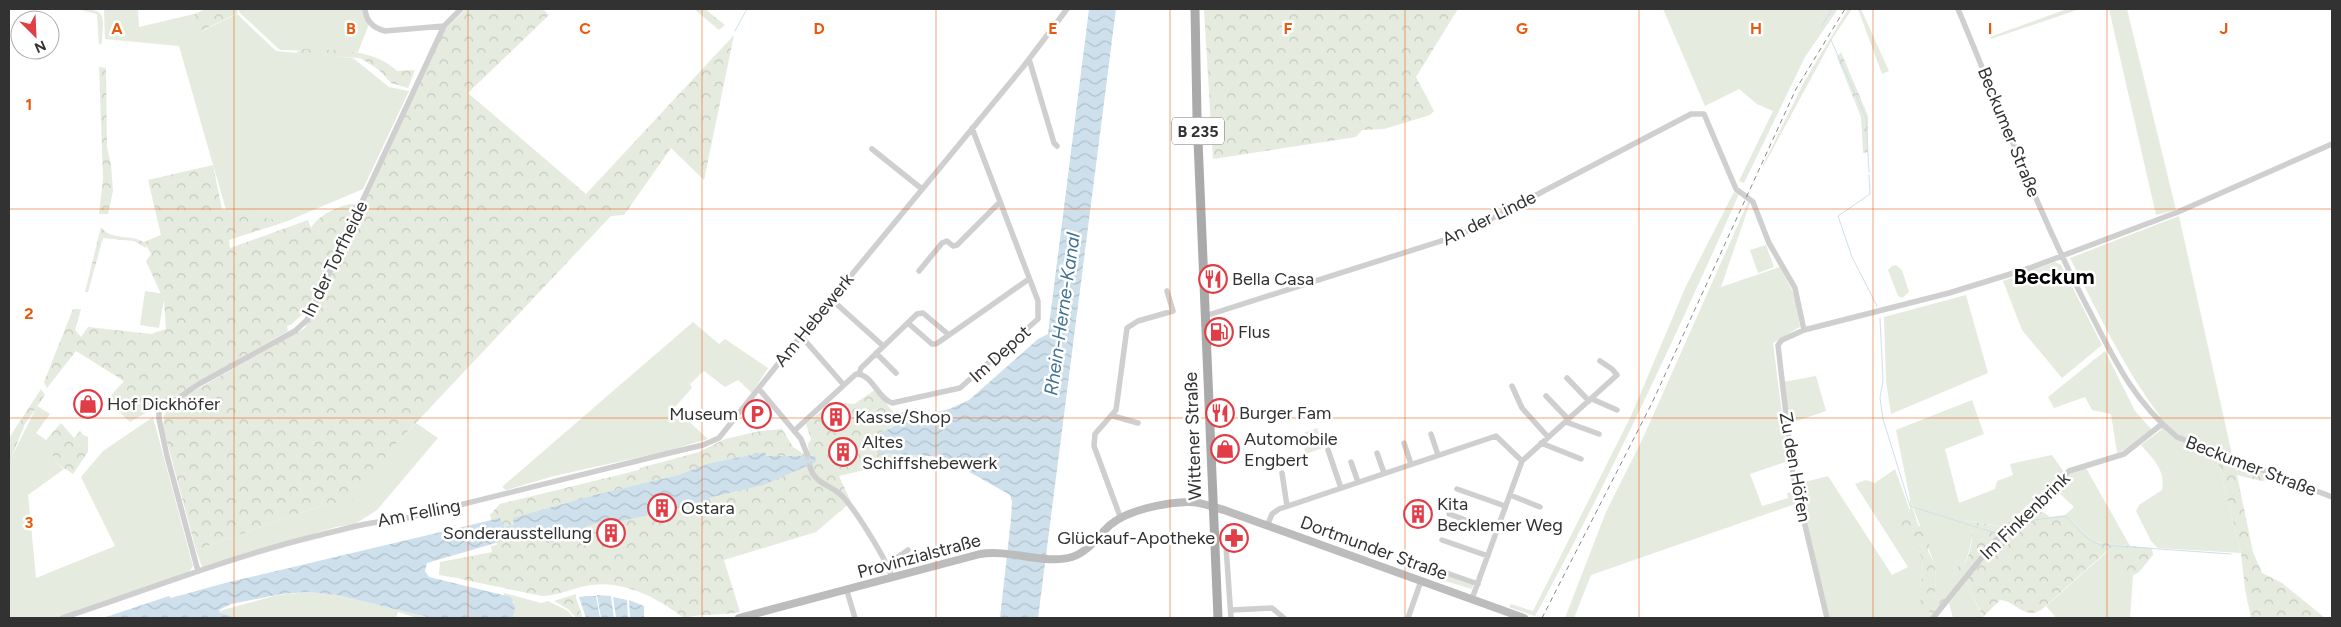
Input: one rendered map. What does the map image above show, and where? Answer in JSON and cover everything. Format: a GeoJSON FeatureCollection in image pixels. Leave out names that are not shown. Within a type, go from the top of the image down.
{"type":"FeatureCollection","features":[{"type":"Feature","properties":{"kind":"main road","name":"Wittener Straße"},"geometry":{"type":"LineString","coordinates":[[1195,9],[1212,507],[1218,618]]}},
{"type":"Feature","properties":{"kind":"main road","name":"Provinzialstraße"},"geometry":{"type":"LineString","coordinates":[[739,618],[847,591],[980,554],[1004,553],[1068,558],[1078,554],[1111,524],[1156,506],[1187,502],[1201,503],[1212,507]]}},
{"type":"Feature","properties":{"kind":"main road","name":"Dortmunder Straße"},"geometry":{"type":"LineString","coordinates":[[1212,507],[1524,618]]}},
{"type":"Feature","properties":{"kind":"street"},"geometry":{"type":"LineString","coordinates":[[365,9],[370,23],[377,29],[385,31],[444,26],[461,9]]}},
{"type":"Feature","properties":{"kind":"street","name":"Am Hebewerk"},"geometry":{"type":"LineString","coordinates":[[759,389],[1029,59],[1067,9]]}},
{"type":"Feature","properties":{"kind":"street","name":"Beckumer Straße"},"geometry":{"type":"LineString","coordinates":[[1958,9],[2060,256],[2133,390],[2162,424],[2177,437],[2332,497]]}},
{"type":"Feature","properties":{"kind":"street","name":"In der Torfheide"},"geometry":{"type":"LineString","coordinates":[[198,571],[167,456],[159,411],[199,384],[295,332],[307,320],[444,26]]}},
{"type":"Feature","properties":{"kind":"street"},"geometry":{"type":"LineString","coordinates":[[1029,59],[1054,143],[1057,146]]}},
{"type":"Feature","properties":{"kind":"street","name":"An der Linde"},"geometry":{"type":"LineString","coordinates":[[1205,316],[1460,236],[1691,114],[1699,113],[1704,114],[1736,189],[1753,202],[1769,243],[1795,288],[1804,330]]}},
{"type":"Feature","properties":{"kind":"street","name":"Im Depot"},"geometry":{"type":"LineString","coordinates":[[859,374],[867,379],[886,401],[892,402],[958,389],[1038,319],[1039,306],[998,203],[972,128]]}},
{"type":"Feature","properties":{"kind":"street"},"geometry":{"type":"LineString","coordinates":[[2060,256],[2176,212],[2332,144]]}},
{"type":"Feature","properties":{"kind":"street"},"geometry":{"type":"LineString","coordinates":[[872,149],[922,189]]}},
{"type":"Feature","properties":{"kind":"street"},"geometry":{"type":"LineString","coordinates":[[919,271],[942,243],[947,241],[953,246],[958,245],[998,203]]}},
{"type":"Feature","properties":{"kind":"street","name":"Zu den Höfen"},"geometry":{"type":"LineString","coordinates":[[1827,618],[1793,475],[1778,345],[1782,340],[1804,330],[1983,284],[2060,256]]}},
{"type":"Feature","properties":{"kind":"street"},"geometry":{"type":"LineString","coordinates":[[908,323],[932,344],[936,344],[1029,279]]}},
{"type":"Feature","properties":{"kind":"street"},"geometry":{"type":"LineString","coordinates":[[1120,519],[1094,446],[1095,434],[1099,427],[1113,416],[1116,410],[1127,328],[1138,321],[1172,311],[1167,291]]}},
{"type":"Feature","properties":{"kind":"street"},"geometry":{"type":"LineString","coordinates":[[831,300],[881,344]]}},
{"type":"Feature","properties":{"kind":"street"},"geometry":{"type":"LineString","coordinates":[[794,431],[843,384],[854,375],[859,374],[876,353],[917,314],[923,313],[949,335]]}},
{"type":"Feature","properties":{"kind":"street"},"geometry":{"type":"LineString","coordinates":[[801,336],[843,384]]}},
{"type":"Feature","properties":{"kind":"street"},"geometry":{"type":"LineString","coordinates":[[876,353],[896,373]]}},
{"type":"Feature","properties":{"kind":"street"},"geometry":{"type":"LineString","coordinates":[[1472,599],[1522,461],[1617,375],[1600,361]]}},
{"type":"Feature","properties":{"kind":"street"},"geometry":{"type":"LineString","coordinates":[[1567,378],[1590,400],[1617,410]]}},
{"type":"Feature","properties":{"kind":"street"},"geometry":{"type":"LineString","coordinates":[[1512,386],[1522,408],[1548,438]]}},
{"type":"Feature","properties":{"kind":"street"},"geometry":{"type":"LineString","coordinates":[[759,389],[803,442],[807,454]]}},
{"type":"Feature","properties":{"kind":"street","name":"Am Felling"},"geometry":{"type":"LineString","coordinates":[[62,618],[198,571],[295,541],[380,521],[395,521],[501,496],[532,486],[712,442],[719,438],[759,389]]}},
{"type":"Feature","properties":{"kind":"street"},"geometry":{"type":"LineString","coordinates":[[1546,396],[1567,420],[1599,434]]}},
{"type":"Feature","properties":{"kind":"street"},"geometry":{"type":"LineString","coordinates":[[1113,416],[1138,423]]}},
{"type":"Feature","properties":{"kind":"street","name":"Im Finkenbrink"},"geometry":{"type":"LineString","coordinates":[[1933,618],[1996,540],[2016,525],[2068,471],[2124,454],[2162,424]]}},
{"type":"Feature","properties":{"kind":"street"},"geometry":{"type":"LineString","coordinates":[[1431,434],[1438,455]]}},
{"type":"Feature","properties":{"kind":"street"},"geometry":{"type":"LineString","coordinates":[[1267,526],[1272,514],[1287,506],[1496,436],[1522,461]]}},
{"type":"Feature","properties":{"kind":"street"},"geometry":{"type":"LineString","coordinates":[[1404,443],[1411,464]]}},
{"type":"Feature","properties":{"kind":"street"},"geometry":{"type":"LineString","coordinates":[[1541,443],[1581,459]]}},
{"type":"Feature","properties":{"kind":"street"},"geometry":{"type":"LineString","coordinates":[[1328,450],[1341,488]]}},
{"type":"Feature","properties":{"kind":"street"},"geometry":{"type":"LineString","coordinates":[[1377,452],[1384,473]]}},
{"type":"Feature","properties":{"kind":"street"},"geometry":{"type":"LineString","coordinates":[[1351,462],[1358,482]]}},
{"type":"Feature","properties":{"kind":"street"},"geometry":{"type":"LineString","coordinates":[[810,467],[816,479],[841,495],[887,565],[892,578]]}},
{"type":"Feature","properties":{"kind":"street"},"geometry":{"type":"LineString","coordinates":[[1282,473],[1287,506]]}},
{"type":"Feature","properties":{"kind":"street"},"geometry":{"type":"LineString","coordinates":[[1457,489],[1505,506]]}},
{"type":"Feature","properties":{"kind":"street"},"geometry":{"type":"LineString","coordinates":[[1510,495],[1540,506]]}},
{"type":"Feature","properties":{"kind":"street"},"geometry":{"type":"LineString","coordinates":[[1449,514],[1496,531]]}},
{"type":"Feature","properties":{"kind":"street"},"geometry":{"type":"LineString","coordinates":[[1228,528],[1225,532],[1232,618]]}},
{"type":"Feature","properties":{"kind":"street"},"geometry":{"type":"LineString","coordinates":[[1442,540],[1488,556]]}},
{"type":"Feature","properties":{"kind":"street"},"geometry":{"type":"LineString","coordinates":[[887,565],[908,550]]}},
{"type":"Feature","properties":{"kind":"street","name":"Dortmunder Straße"},"geometry":{"type":"LineString","coordinates":[[1425,568],[1432,568],[1478,584]]}},
{"type":"Feature","properties":{"kind":"street"},"geometry":{"type":"LineString","coordinates":[[1408,618],[1421,581]]}},
{"type":"Feature","properties":{"kind":"street"},"geometry":{"type":"LineString","coordinates":[[847,591],[855,618]]}},
{"type":"Feature","properties":{"kind":"street"},"geometry":{"type":"LineString","coordinates":[[1231,610],[1272,608],[1284,618]]}},
{"type":"Feature","properties":{"kind":"green space"},"geometry":{"type":"Polygon","coordinates":[[[77,9],[94,10],[102,15],[102,43],[99,45],[97,14],[77,9]]]}},
{"type":"Feature","properties":{"kind":"green space"},"geometry":{"type":"Polygon","coordinates":[[[104,9],[138,9],[139,27],[194,14],[202,31],[237,14],[276,51],[353,58],[389,87],[409,91],[363,189],[285,222],[226,210],[179,46],[105,39],[104,9]]]}},
{"type":"Feature","properties":{"kind":"green space"},"geometry":{"type":"Polygon","coordinates":[[[206,9],[237,9],[238,13],[201,31],[194,14],[206,9]]]}},
{"type":"Feature","properties":{"kind":"green space"},"geometry":{"type":"Polygon","coordinates":[[[238,9],[365,9],[369,24],[358,52],[280,50],[238,9]]]}},
{"type":"Feature","properties":{"kind":"green space"},"geometry":{"type":"Polygon","coordinates":[[[466,9],[543,9],[549,15],[468,93],[586,194],[734,35],[704,180],[671,148],[624,215],[611,216],[394,446],[346,509],[326,504],[196,550],[163,427],[164,416],[171,404],[305,328],[372,187],[438,36],[466,9]]]}},
{"type":"Feature","properties":{"kind":"green space"},"geometry":{"type":"Polygon","coordinates":[[[694,9],[705,9],[725,25],[719,30],[694,9]]]}},
{"type":"Feature","properties":{"kind":"green space"},"geometry":{"type":"Polygon","coordinates":[[[1204,9],[1458,9],[1416,77],[1434,111],[1430,115],[1384,129],[1362,130],[1356,137],[1213,159],[1204,9]]]}},
{"type":"Feature","properties":{"kind":"green space"},"geometry":{"type":"Polygon","coordinates":[[[1663,9],[1838,9],[1805,57],[1744,183],[1739,181],[1773,111],[1757,104],[1739,89],[1705,106],[1663,9]]]}},
{"type":"Feature","properties":{"kind":"green space"},"geometry":{"type":"Polygon","coordinates":[[[1848,9],[1852,9],[1834,36],[1763,167],[1804,82],[1848,9]]]}},
{"type":"Feature","properties":{"kind":"green space"},"geometry":{"type":"Polygon","coordinates":[[[1858,9],[1861,9],[1889,71],[1882,74],[1858,9]]]}},
{"type":"Feature","properties":{"kind":"green space"},"geometry":{"type":"Polygon","coordinates":[[[2067,9],[2080,9],[1991,39],[1990,37],[2067,9]]]}},
{"type":"Feature","properties":{"kind":"green space"},"geometry":{"type":"Polygon","coordinates":[[[2109,9],[2127,9],[2176,210],[2156,215],[2109,9]]]}},
{"type":"Feature","properties":{"kind":"green space"},"geometry":{"type":"Polygon","coordinates":[[[302,49],[364,54],[387,63],[397,71],[415,70],[408,88],[391,83],[378,69],[360,58],[294,54],[302,49]]]}},
{"type":"Feature","properties":{"kind":"green space"},"geometry":{"type":"Polygon","coordinates":[[[1841,52],[1868,116],[1868,152],[1863,153],[1861,117],[1837,57],[1841,52]]]}},
{"type":"Feature","properties":{"kind":"green space"},"geometry":{"type":"Polygon","coordinates":[[[99,67],[106,68],[107,147],[111,165],[113,191],[108,214],[99,214],[103,178],[99,67]]]}},
{"type":"Feature","properties":{"kind":"green space"},"geometry":{"type":"Polygon","coordinates":[[[213,165],[222,209],[285,222],[229,240],[230,248],[308,220],[311,228],[319,218],[332,210],[346,205],[359,204],[307,310],[292,324],[287,326],[288,331],[130,422],[107,400],[124,381],[76,351],[47,388],[44,382],[73,309],[81,309],[75,330],[81,337],[88,327],[151,334],[166,329],[164,301],[146,261],[151,254],[146,245],[146,248],[134,241],[103,238],[88,292],[85,292],[101,227],[115,236],[133,238],[144,242],[161,235],[148,180],[213,165]]]}},
{"type":"Feature","properties":{"kind":"green space"},"geometry":{"type":"Polygon","coordinates":[[[1734,192],[1739,194],[1668,351],[1593,506],[1540,607],[1535,616],[1509,607],[1511,604],[1533,611],[1631,416],[1686,286],[1734,192]]]}},
{"type":"Feature","properties":{"kind":"green space"},"geometry":{"type":"Polygon","coordinates":[[[1748,202],[1750,203],[1721,287],[1780,267],[1795,296],[1800,327],[1773,343],[1788,461],[1750,474],[1762,506],[1788,498],[1787,493],[1795,491],[1798,503],[1591,575],[1574,618],[1565,618],[1606,512],[1643,438],[1748,202]]]}},
{"type":"Feature","properties":{"kind":"green space"},"geometry":{"type":"Polygon","coordinates":[[[2179,216],[2233,459],[2177,436],[2159,418],[2160,416],[2123,359],[2070,258],[2179,216]]]}},
{"type":"Feature","properties":{"kind":"green space"},"geometry":{"type":"Polygon","coordinates":[[[1766,245],[1774,267],[1758,273],[1750,250],[1766,245]]]}},
{"type":"Feature","properties":{"kind":"green space"},"geometry":{"type":"Polygon","coordinates":[[[2055,262],[2061,265],[2102,345],[2062,378],[2022,330],[2003,281],[2055,262]]]}},
{"type":"Feature","properties":{"kind":"green space"},"geometry":{"type":"Polygon","coordinates":[[[1896,265],[1902,270],[1909,292],[1902,298],[1898,296],[1888,270],[1896,265]]]}},
{"type":"Feature","properties":{"kind":"green space"},"geometry":{"type":"Polygon","coordinates":[[[145,291],[165,294],[159,328],[140,325],[145,291]]]}},
{"type":"Feature","properties":{"kind":"green space"},"geometry":{"type":"Polygon","coordinates":[[[1966,295],[1988,373],[1891,414],[1886,381],[1884,317],[1966,295]]]}},
{"type":"Feature","properties":{"kind":"green space"},"geometry":{"type":"Polygon","coordinates":[[[693,322],[719,344],[725,339],[768,368],[752,393],[738,380],[725,387],[704,371],[690,384],[692,388],[674,408],[708,439],[667,451],[554,476],[506,490],[502,487],[693,322]]]}},
{"type":"Feature","properties":{"kind":"green space"},"geometry":{"type":"Polygon","coordinates":[[[2105,351],[2135,411],[2152,430],[2129,448],[2117,453],[2111,414],[2092,410],[2085,397],[2054,408],[2048,397],[2105,351]]]}},
{"type":"Feature","properties":{"kind":"green space"},"geometry":{"type":"Polygon","coordinates":[[[1816,376],[1826,411],[1788,424],[1783,382],[1816,376]]]}},
{"type":"Feature","properties":{"kind":"green space"},"geometry":{"type":"Polygon","coordinates":[[[41,389],[45,395],[25,424],[9,463],[9,438],[41,389]]]}},
{"type":"Feature","properties":{"kind":"green space"},"geometry":{"type":"Polygon","coordinates":[[[875,390],[895,414],[917,408],[919,414],[905,419],[873,437],[877,453],[925,456],[925,461],[898,462],[839,476],[851,502],[816,532],[724,560],[740,612],[684,618],[664,604],[641,592],[616,585],[591,585],[555,595],[542,596],[460,579],[464,558],[499,552],[490,515],[500,504],[639,470],[640,468],[699,452],[725,439],[760,431],[782,429],[793,447],[804,454],[809,453],[808,444],[811,439],[806,424],[834,405],[854,404],[875,390]]]}},
{"type":"Feature","properties":{"kind":"green space"},"geometry":{"type":"Polygon","coordinates":[[[1972,400],[1984,434],[1945,449],[1959,503],[1995,489],[1997,481],[2013,475],[2010,464],[2052,455],[2064,472],[2004,527],[1963,520],[1972,529],[1967,558],[1964,565],[1958,566],[1953,583],[1947,592],[1934,602],[1936,576],[1934,563],[1910,499],[1896,430],[1972,400]]]}},
{"type":"Feature","properties":{"kind":"green space"},"geometry":{"type":"Polygon","coordinates":[[[37,406],[50,414],[36,433],[46,440],[56,463],[64,469],[28,495],[36,578],[115,546],[81,477],[103,451],[153,417],[193,566],[189,572],[55,618],[9,618],[9,462],[37,406]]]}},
{"type":"Feature","properties":{"kind":"green space"},"geometry":{"type":"Polygon","coordinates":[[[61,423],[74,438],[80,431],[88,437],[88,452],[73,474],[56,463],[46,440],[61,423]]]}},
{"type":"Feature","properties":{"kind":"green space"},"geometry":{"type":"Polygon","coordinates":[[[416,423],[438,438],[377,510],[355,524],[336,527],[202,567],[196,550],[326,504],[394,446],[416,423]]]}},
{"type":"Feature","properties":{"kind":"green space"},"geometry":{"type":"Polygon","coordinates":[[[2162,426],[2177,438],[2216,453],[2241,553],[2158,548],[2151,541],[2136,511],[2139,505],[2162,490],[2163,483],[2158,465],[2141,445],[2161,430],[2162,426]]]}},
{"type":"Feature","properties":{"kind":"green space"},"geometry":{"type":"Polygon","coordinates":[[[1317,428],[1325,447],[1306,454],[1304,449],[1308,446],[1304,433],[1317,428]]]}},
{"type":"Feature","properties":{"kind":"green space"},"geometry":{"type":"Polygon","coordinates":[[[2216,453],[2280,478],[2261,481],[2237,475],[2253,552],[2262,573],[2282,583],[2325,618],[2251,618],[2245,589],[2241,553],[2216,453]]]}},
{"type":"Feature","properties":{"kind":"green space"},"geometry":{"type":"Polygon","coordinates":[[[2086,468],[2130,546],[2094,542],[2066,515],[2064,516],[2074,507],[2055,489],[2071,473],[2086,468]]]}},
{"type":"Feature","properties":{"kind":"green space"},"geometry":{"type":"Polygon","coordinates":[[[1895,469],[1910,511],[1896,518],[1907,542],[1922,557],[1923,572],[1920,588],[1935,614],[1931,618],[1829,618],[1797,484],[1828,476],[1892,575],[1908,567],[1855,484],[1866,480],[1875,483],[1895,469]]]}},
{"type":"Feature","properties":{"kind":"green space"},"geometry":{"type":"Polygon","coordinates":[[[1910,499],[1918,525],[1926,531],[1929,545],[1928,551],[1934,563],[1936,576],[1934,602],[1947,591],[1953,582],[1958,566],[1964,565],[1968,557],[1972,542],[1972,528],[1961,525],[1963,520],[2003,527],[2018,515],[2043,512],[2050,517],[2066,515],[2094,542],[2152,548],[2153,555],[2139,572],[2125,580],[2107,551],[2041,610],[2035,612],[2030,613],[2011,603],[2000,600],[1983,617],[1966,582],[1949,603],[1946,601],[1935,614],[1921,608],[1922,557],[1907,542],[1895,518],[1910,511],[1910,499]]]}},
{"type":"Feature","properties":{"kind":"green space"},"geometry":{"type":"Polygon","coordinates":[[[508,542],[506,586],[439,575],[440,562],[492,552],[491,546],[508,542]]]}},
{"type":"Feature","properties":{"kind":"green space"},"geometry":{"type":"Polygon","coordinates":[[[2108,551],[2125,580],[2133,575],[2130,618],[2056,618],[2046,606],[2108,551]]]}},
{"type":"Feature","properties":{"kind":"green space"},"geometry":{"type":"Polygon","coordinates":[[[1430,570],[1473,585],[1472,589],[1422,574],[1430,570]]]}},
{"type":"Feature","properties":{"kind":"green space"},"geometry":{"type":"Polygon","coordinates":[[[1966,582],[1983,618],[1953,618],[1949,603],[1966,582]]]}},
{"type":"Feature","properties":{"kind":"green space"},"geometry":{"type":"Polygon","coordinates":[[[308,592],[337,595],[431,618],[417,618],[398,612],[396,618],[239,618],[220,613],[219,611],[278,595],[308,592]]]}},
{"type":"Feature","properties":{"kind":"green space"},"geometry":{"type":"Polygon","coordinates":[[[504,593],[541,603],[548,601],[568,611],[574,618],[513,618],[514,602],[504,596],[504,593]]]}},
{"type":"Feature","properties":{"kind":"green space"},"geometry":{"type":"Polygon","coordinates":[[[576,594],[583,618],[576,618],[568,609],[554,601],[576,594]]]}},
{"type":"Feature","properties":{"kind":"water","name":"Rhein-Herne-Kanal"},"geometry":{"type":"Polygon","coordinates":[[[1089,9],[1116,9],[1038,618],[1000,618],[1011,519],[1012,502],[1010,495],[943,457],[877,453],[873,437],[907,419],[949,409],[969,400],[1038,339],[1048,334],[1089,9]]]}},
{"type":"Feature","properties":{"kind":"water"},"geometry":{"type":"Polygon","coordinates":[[[765,452],[766,456],[815,456],[816,462],[763,485],[712,497],[697,504],[599,526],[598,523],[587,526],[585,534],[547,543],[542,535],[518,537],[516,532],[506,534],[506,540],[427,563],[425,571],[429,577],[511,597],[515,607],[513,618],[431,618],[337,595],[308,592],[281,594],[231,604],[219,610],[220,613],[239,618],[103,618],[169,596],[171,598],[225,583],[500,518],[504,527],[514,525],[513,518],[599,494],[679,475],[707,464],[765,452]]]}},
{"type":"Feature","properties":{"kind":"water"},"geometry":{"type":"Polygon","coordinates":[[[597,595],[611,596],[614,618],[601,618],[597,595]]]}},
{"type":"Feature","properties":{"kind":"water"},"geometry":{"type":"Polygon","coordinates":[[[596,596],[600,618],[586,618],[579,597],[596,596]]]}},
{"type":"Feature","properties":{"kind":"water"},"geometry":{"type":"Polygon","coordinates":[[[613,597],[627,600],[628,618],[616,618],[613,597]]]}},
{"type":"Feature","properties":{"kind":"water"},"geometry":{"type":"Polygon","coordinates":[[[629,600],[644,606],[644,618],[630,618],[629,600]]]}},
{"type":"Feature","properties":{"kind":"waterway"},"geometry":{"type":"LineString","coordinates":[[735,31],[747,9]]}},
{"type":"Feature","properties":{"kind":"waterway"},"geometry":{"type":"LineString","coordinates":[[1822,26],[1832,9]]}},
{"type":"Feature","properties":{"kind":"waterway"},"geometry":{"type":"LineString","coordinates":[[1831,40],[1866,118],[1869,172]]}},
{"type":"Feature","properties":{"kind":"waterway"},"geometry":{"type":"LineString","coordinates":[[1869,175],[1870,194],[1838,216],[1852,257],[1877,306]]}},
{"type":"Feature","properties":{"kind":"waterway"},"geometry":{"type":"LineString","coordinates":[[1880,318],[1883,380],[1880,398],[1883,419],[1910,506],[1979,528]]}},
{"type":"Feature","properties":{"kind":"waterway"},"geometry":{"type":"LineString","coordinates":[[2025,521],[2066,516],[2086,537],[2101,545],[2231,554]]}},
{"type":"Feature","properties":{"kind":"waterway"},"geometry":{"type":"LineString","coordinates":[[1983,529],[1997,534],[2015,522]]}},
{"type":"Feature","properties":{"kind":"tunnel"},"geometry":{"type":"LineString","coordinates":[[807,454],[810,467]]}},
{"type":"Feature","properties":{"kind":"railway"},"geometry":{"type":"LineString","coordinates":[[1542,618],[1652,403],[1796,89],[1845,9]]}},
{"type":"Feature","properties":{"kind":"place","name":"Bella Casa"},"geometry":{"type":"Point","coordinates":[1213,279]}},
{"type":"Feature","properties":{"kind":"place","name":"Flus"},"geometry":{"type":"Point","coordinates":[1219,332]}},
{"type":"Feature","properties":{"kind":"place","name":"Hof Dickhöfer"},"geometry":{"type":"Point","coordinates":[88,404]}},
{"type":"Feature","properties":{"kind":"place","name":"Burger Fam"},"geometry":{"type":"Point","coordinates":[1220,413]}},
{"type":"Feature","properties":{"kind":"place","name":"Museum"},"geometry":{"type":"Point","coordinates":[757,414]}},
{"type":"Feature","properties":{"kind":"place","name":"Kasse/Shop"},"geometry":{"type":"Point","coordinates":[836,417]}},
{"type":"Feature","properties":{"kind":"place","name":"Automobile Engbert"},"geometry":{"type":"Point","coordinates":[1225,449]}},
{"type":"Feature","properties":{"kind":"place","name":"Altes Schiffshebewerk"},"geometry":{"type":"Point","coordinates":[843,452]}},
{"type":"Feature","properties":{"kind":"place","name":"Ostara"},"geometry":{"type":"Point","coordinates":[662,508]}},
{"type":"Feature","properties":{"kind":"place","name":"Kita Becklemer Weg"},"geometry":{"type":"Point","coordinates":[1418,514]}},
{"type":"Feature","properties":{"kind":"place","name":"Sonderausstellung"},"geometry":{"type":"Point","coordinates":[611,533]}},
{"type":"Feature","properties":{"kind":"place","name":"Glückauf-Apotheke"},"geometry":{"type":"Point","coordinates":[1234,538]}},
{"type":"Feature","properties":{"kind":"district","name":"Beckum"},"geometry":{"type":"Point","coordinates":[2054,276]}}]}
